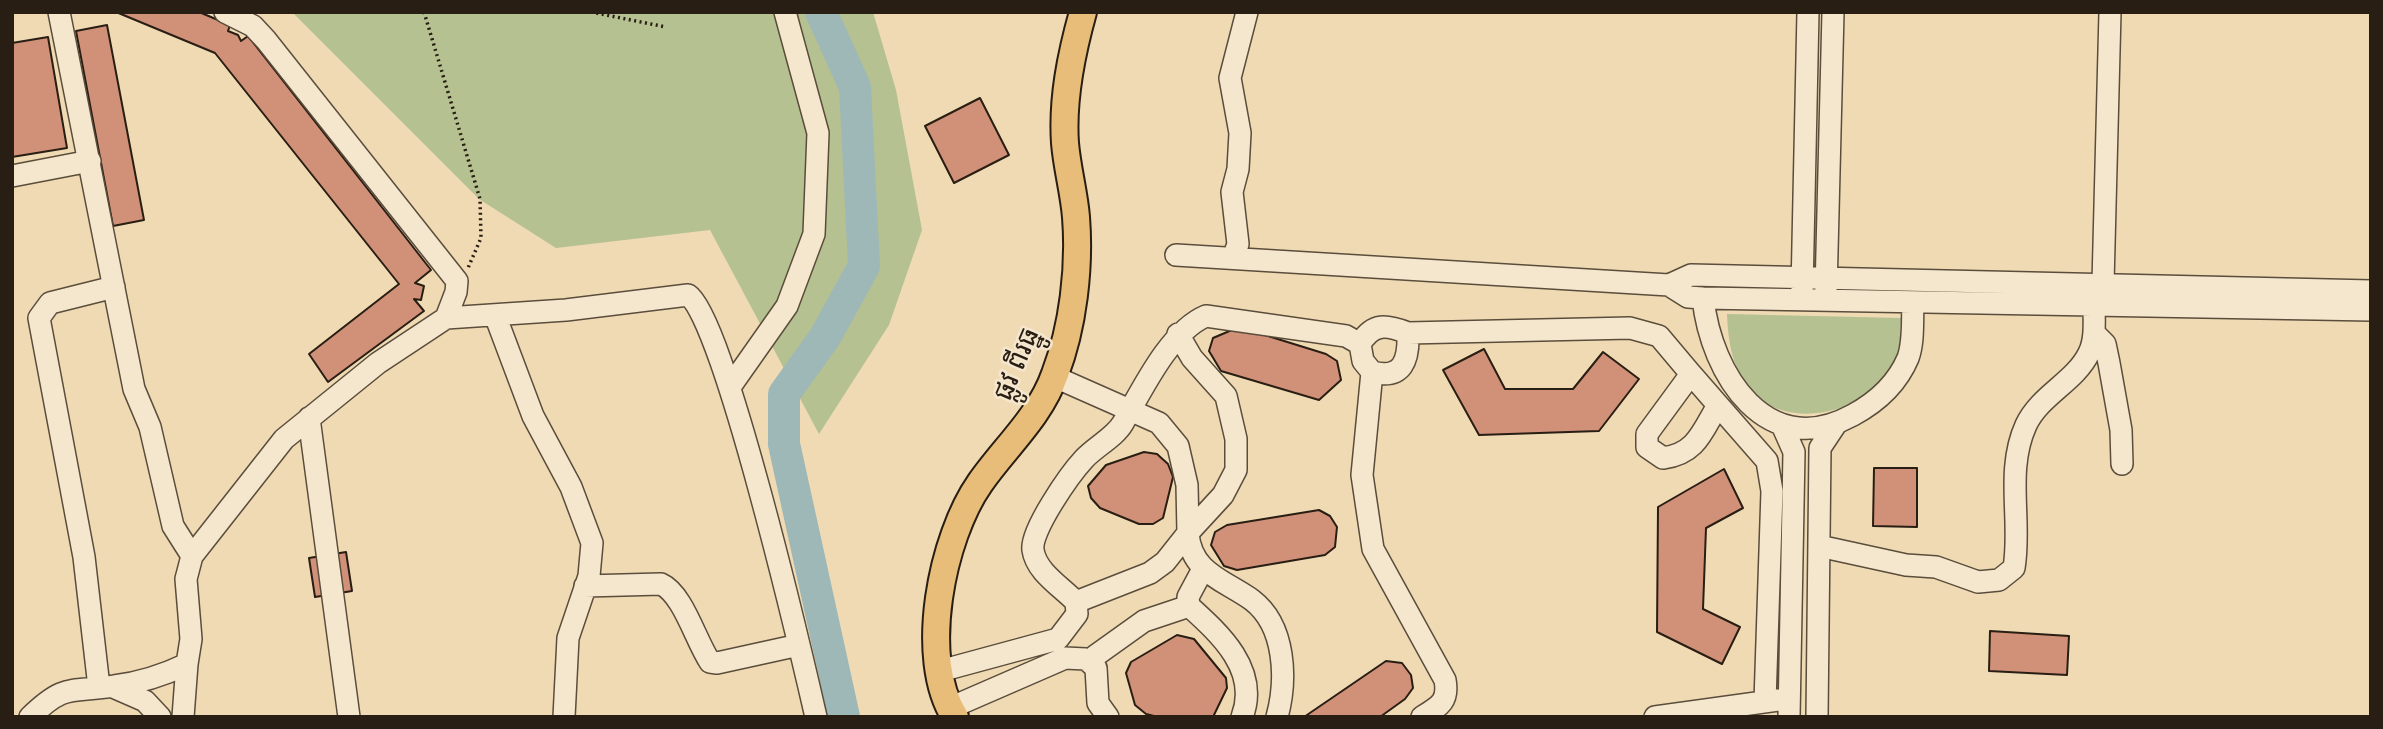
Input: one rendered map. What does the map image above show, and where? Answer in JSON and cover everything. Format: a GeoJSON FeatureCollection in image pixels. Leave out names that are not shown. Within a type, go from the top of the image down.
{"type":"FeatureCollection","features":[{"type":"Feature","properties":{"kind":"main road","name":"ផ្លូវ ពីរធ្នូ"},"geometry":{"type":"LineString","coordinates":[[952,712],[940,671],[937,626],[952,533],[979,484],[1027,425],[1055,377],[1068,330],[1074,277],[1076,219],[1065,144],[1066,96],[1072,50],[1083,12]]}},
{"type":"Feature","properties":{"kind":"street"},"geometry":{"type":"LineString","coordinates":[[60,12],[134,389],[150,427],[173,526],[192,556]]}},
{"type":"Feature","properties":{"kind":"street"},"geometry":{"type":"LineString","coordinates":[[225,12],[253,26],[457,281],[456,292],[446,318]]}},
{"type":"Feature","properties":{"kind":"street"},"geometry":{"type":"LineString","coordinates":[[730,387],[787,306],[814,234],[818,133],[785,12]]}},
{"type":"Feature","properties":{"kind":"street"},"geometry":{"type":"LineString","coordinates":[[1233,258],[1238,244],[1232,192],[1238,169],[1240,133],[1230,78],[1247,12]]}},
{"type":"Feature","properties":{"kind":"street"},"geometry":{"type":"LineString","coordinates":[[1802,299],[1808,12]]}},
{"type":"Feature","properties":{"kind":"street"},"geometry":{"type":"LineString","coordinates":[[1826,290],[1833,12]]}},
{"type":"Feature","properties":{"kind":"street"},"geometry":{"type":"LineString","coordinates":[[1819,546],[1906,565],[1936,567],[1979,582],[1999,580],[2014,568],[2018,543],[2014,508],[2015,462],[2026,425],[2043,400],[2074,373],[2089,353],[2101,306],[2110,12]]}},
{"type":"Feature","properties":{"kind":"street"},"geometry":{"type":"LineString","coordinates":[[12,176],[90,161]]}},
{"type":"Feature","properties":{"kind":"street"},"geometry":{"type":"LineString","coordinates":[[1176,255],[1669,285],[1691,275],[1802,277],[1826,290],[1913,304],[2371,310]]}},
{"type":"Feature","properties":{"kind":"street"},"geometry":{"type":"LineString","coordinates":[[1669,285],[1688,297],[1802,299],[1826,290],[2103,283],[2371,291]]}},
{"type":"Feature","properties":{"kind":"street"},"geometry":{"type":"LineString","coordinates":[[106,687],[39,318],[50,303],[114,286]]}},
{"type":"Feature","properties":{"kind":"street"},"geometry":{"type":"LineString","coordinates":[[183,717],[191,639],[186,579],[192,556],[284,439],[309,418],[378,363],[446,318],[566,310],[688,295],[701,308],[730,387],[816,717]]}},
{"type":"Feature","properties":{"kind":"street"},"geometry":{"type":"LineString","coordinates":[[1703,298],[1706,329],[1715,356],[1730,382],[1754,410],[1782,425],[1809,430],[1836,424],[1878,401],[1908,357],[1913,304]]}},
{"type":"Feature","properties":{"kind":"street"},"geometry":{"type":"LineString","coordinates":[[495,315],[524,386],[533,416],[571,487],[592,543],[589,576],[568,638],[564,717]]}},
{"type":"Feature","properties":{"kind":"street"},"geometry":{"type":"LineString","coordinates":[[952,712],[1062,648],[1077,614],[1076,602],[1038,566],[1032,548],[1039,525],[1082,460],[1116,431],[1178,334],[1206,316],[1346,336],[1360,344]]}},
{"type":"Feature","properties":{"kind":"street"},"geometry":{"type":"LineString","coordinates":[[1408,333],[1406,360],[1398,371],[1385,375],[1372,372],[1363,360],[1360,344],[1367,332],[1379,326],[1408,333],[1630,328],[1659,337],[1767,461],[1772,491],[1765,701]]}},
{"type":"Feature","properties":{"kind":"street"},"geometry":{"type":"LineString","coordinates":[[2094,333],[2105,344],[2121,430],[2122,464]]}},
{"type":"Feature","properties":{"kind":"street"},"geometry":{"type":"LineString","coordinates":[[1076,602],[1150,573],[1165,562],[1223,495],[1236,470],[1236,439],[1226,396],[1192,359],[1178,334]]}},
{"type":"Feature","properties":{"kind":"street"},"geometry":{"type":"LineString","coordinates":[[1372,372],[1362,475],[1373,549],[1445,680],[1448,692],[1441,706],[1422,717]]}},
{"type":"Feature","properties":{"kind":"street"},"geometry":{"type":"LineString","coordinates":[[1691,374],[1647,434],[1647,447],[1663,458],[1681,456],[1697,440],[1718,405]]}},
{"type":"Feature","properties":{"kind":"street"},"geometry":{"type":"LineString","coordinates":[[1055,377],[1159,423],[1178,446],[1187,485],[1188,533],[1193,556],[1203,569],[1254,602],[1267,616],[1276,636],[1283,668],[1282,697],[1277,717]]}},
{"type":"Feature","properties":{"kind":"street"},"geometry":{"type":"LineString","coordinates":[[309,418],[349,717]]}},
{"type":"Feature","properties":{"kind":"street"},"geometry":{"type":"LineString","coordinates":[[1655,717],[1765,701],[1789,708],[1817,707],[1820,448],[1836,424]]}},
{"type":"Feature","properties":{"kind":"street"},"geometry":{"type":"LineString","coordinates":[[1782,425],[1794,452],[1789,708]]}},
{"type":"Feature","properties":{"kind":"street"},"geometry":{"type":"LineString","coordinates":[[1203,569],[1188,597],[1189,606],[1224,639],[1240,662],[1246,688],[1242,717]]}},
{"type":"Feature","properties":{"kind":"street"},"geometry":{"type":"LineString","coordinates":[[584,586],[661,584],[672,590],[678,595],[687,622],[710,662],[717,663],[799,645]]}},
{"type":"Feature","properties":{"kind":"street"},"geometry":{"type":"LineString","coordinates":[[1092,664],[1095,656],[1144,621],[1189,606]]}},
{"type":"Feature","properties":{"kind":"street"},"geometry":{"type":"LineString","coordinates":[[940,671],[1062,648],[1086,659],[1096,668],[1098,703],[1108,717]]}},
{"type":"Feature","properties":{"kind":"street"},"geometry":{"type":"LineString","coordinates":[[30,717],[51,698],[75,688],[106,687],[166,674],[187,664]]}},
{"type":"Feature","properties":{"kind":"street"},"geometry":{"type":"LineString","coordinates":[[106,687],[145,701],[160,717]]}},
{"type":"Feature","properties":{"kind":"path"},"geometry":{"type":"LineString","coordinates":[[424,12],[480,198],[481,238],[472,265],[457,281]]}},
{"type":"Feature","properties":{"kind":"path"},"geometry":{"type":"LineString","coordinates":[[591,12],[666,27]]}},
{"type":"Feature","properties":{"kind":"green space"},"geometry":{"type":"Polygon","coordinates":[[[292,12],[873,12],[896,90],[922,230],[889,325],[819,434],[710,230],[556,248],[479,199],[292,12]]]}},
{"type":"Feature","properties":{"kind":"green space"},"geometry":{"type":"Polygon","coordinates":[[[1727,314],[1901,318],[1899,346],[1891,369],[1878,385],[1861,398],[1821,413],[1780,410],[1762,401],[1745,384],[1734,362],[1727,314]]]}},
{"type":"Feature","properties":{"kind":"building"},"geometry":{"type":"Polygon","coordinates":[[[116,12],[199,12],[230,25],[228,31],[238,35],[241,41],[248,36],[431,270],[415,283],[424,286],[421,300],[414,299],[424,311],[328,382],[309,354],[399,284],[215,53],[116,12]]]}},
{"type":"Feature","properties":{"kind":"building"},"geometry":{"type":"Polygon","coordinates":[[[107,25],[144,220],[113,226],[76,31],[107,25]]]}},
{"type":"Feature","properties":{"kind":"building"},"geometry":{"type":"Polygon","coordinates":[[[48,37],[67,148],[12,157],[12,43],[48,37]]]}},
{"type":"Feature","properties":{"kind":"building"},"geometry":{"type":"Polygon","coordinates":[[[980,98],[1009,155],[954,183],[925,126],[980,98]]]}},
{"type":"Feature","properties":{"kind":"building"},"geometry":{"type":"Polygon","coordinates":[[[1239,327],[1326,354],[1337,361],[1341,380],[1319,400],[1221,371],[1209,351],[1213,338],[1239,327]]]}},
{"type":"Feature","properties":{"kind":"building"},"geometry":{"type":"Polygon","coordinates":[[[1484,349],[1505,389],[1573,389],[1603,352],[1639,379],[1599,431],[1479,435],[1443,370],[1484,349]]]}},
{"type":"Feature","properties":{"kind":"building"},"geometry":{"type":"Polygon","coordinates":[[[1144,452],[1157,454],[1168,464],[1173,477],[1163,518],[1153,524],[1139,524],[1100,508],[1091,498],[1088,486],[1106,465],[1144,452]]]}},
{"type":"Feature","properties":{"kind":"building"},"geometry":{"type":"Polygon","coordinates":[[[1874,468],[1917,468],[1917,527],[1873,526],[1874,468]]]}},
{"type":"Feature","properties":{"kind":"building"},"geometry":{"type":"Polygon","coordinates":[[[1724,469],[1743,508],[1706,528],[1703,609],[1740,627],[1722,664],[1657,632],[1658,507],[1724,469]]]}},
{"type":"Feature","properties":{"kind":"building"},"geometry":{"type":"Polygon","coordinates":[[[1319,510],[1330,516],[1337,527],[1335,547],[1325,555],[1237,570],[1224,566],[1211,545],[1215,532],[1227,525],[1319,510]]]}},
{"type":"Feature","properties":{"kind":"building"},"geometry":{"type":"Polygon","coordinates":[[[346,552],[352,591],[315,597],[309,558],[346,552]]]}},
{"type":"Feature","properties":{"kind":"building"},"geometry":{"type":"Polygon","coordinates":[[[1990,631],[2069,636],[2067,675],[1989,671],[1990,631]]]}},
{"type":"Feature","properties":{"kind":"building"},"geometry":{"type":"Polygon","coordinates":[[[1177,635],[1194,639],[1226,678],[1227,688],[1213,717],[1158,717],[1146,714],[1135,705],[1126,673],[1131,662],[1177,635]]]}},
{"type":"Feature","properties":{"kind":"building"},"geometry":{"type":"Polygon","coordinates":[[[1386,661],[1402,663],[1411,675],[1413,688],[1405,699],[1380,717],[1304,717],[1386,661]]]}},
{"type":"Feature","properties":{"kind":"waterway"},"geometry":{"type":"LineString","coordinates":[[821,12],[855,87],[864,266],[825,337],[784,394],[784,444],[844,717]]}}]}
